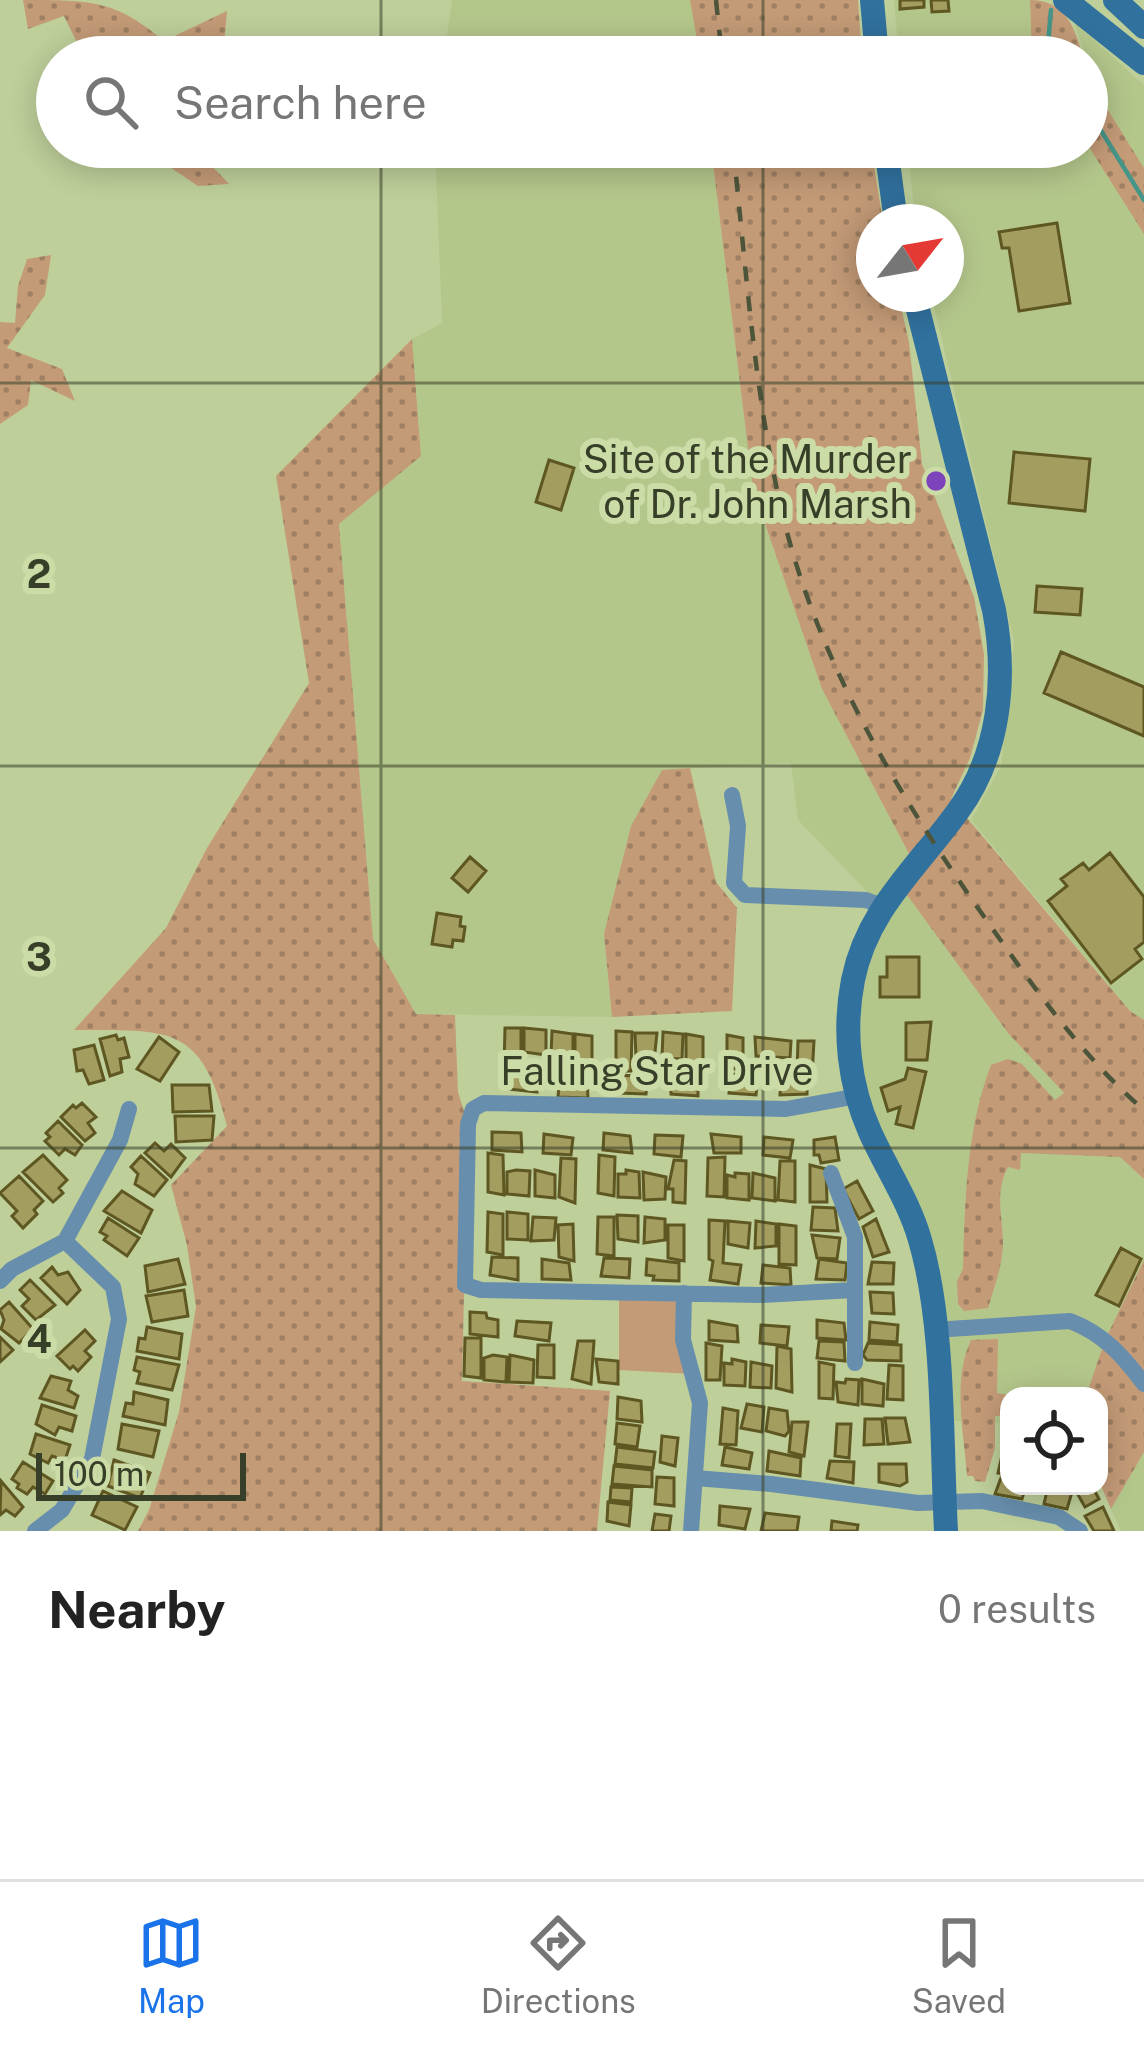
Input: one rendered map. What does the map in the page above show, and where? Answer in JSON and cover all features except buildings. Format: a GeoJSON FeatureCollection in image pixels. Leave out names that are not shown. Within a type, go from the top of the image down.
{"type":"FeatureCollection","features":[{"type":"Feature","properties":{"kind":"main road"},"geometry":{"type":"LineString","coordinates":[[872,0],[875,36]]}},
{"type":"Feature","properties":{"kind":"main road"},"geometry":{"type":"LineString","coordinates":[[1065,0],[1144,63]]}},
{"type":"Feature","properties":{"kind":"main road"},"geometry":{"type":"LineString","coordinates":[[1115,0],[1144,26]]}},
{"type":"Feature","properties":{"kind":"main road"},"geometry":{"type":"LineString","coordinates":[[889,168],[894,204]]}},
{"type":"Feature","properties":{"kind":"main road"},"geometry":{"type":"LineString","coordinates":[[918,312],[1001,647],[995,732],[961,808],[882,906],[865,939],[853,980],[848,1031],[869,1131],[921,1240],[934,1330],[946,1531]]}},
{"type":"Feature","properties":{"kind":"street"},"geometry":{"type":"LineString","coordinates":[[732,795],[738,826],[734,883],[746,896],[866,900],[882,906]]}},
{"type":"Feature","properties":{"kind":"street","name":"Falling Star Drive"},"geometry":{"type":"LineString","coordinates":[[684,1293],[481,1290],[466,1285],[468,1124],[473,1109],[484,1103],[786,1109],[858,1096]]}},
{"type":"Feature","properties":{"kind":"street"},"geometry":{"type":"LineString","coordinates":[[0,1281],[23,1262],[65,1241],[120,1140],[129,1109]]}},
{"type":"Feature","properties":{"kind":"street"},"geometry":{"type":"LineString","coordinates":[[831,1173],[855,1237],[855,1363]]}},
{"type":"Feature","properties":{"kind":"street"},"geometry":{"type":"LineString","coordinates":[[35,1531],[62,1510],[92,1459],[119,1319],[113,1287],[65,1241]]}},
{"type":"Feature","properties":{"kind":"street"},"geometry":{"type":"LineString","coordinates":[[691,1531],[700,1403],[683,1340],[684,1293],[855,1290]]}},
{"type":"Feature","properties":{"kind":"street"},"geometry":{"type":"LineString","coordinates":[[934,1330],[1070,1321],[1090,1328],[1120,1352],[1144,1384]]}},
{"type":"Feature","properties":{"kind":"street"},"geometry":{"type":"LineString","coordinates":[[694,1478],[918,1503],[982,1501],[1059,1517],[1080,1531]]}},
{"type":"Feature","properties":{"kind":"shaded area"},"geometry":{"type":"Polygon","coordinates":[[[23,0],[67,1],[116,10],[158,36],[74,36],[64,16],[28,29],[23,0]]]}},
{"type":"Feature","properties":{"kind":"shaded area"},"geometry":{"type":"Polygon","coordinates":[[[452,0],[690,0],[696,36],[447,36],[452,0]]]}},
{"type":"Feature","properties":{"kind":"shaded area"},"geometry":{"type":"Polygon","coordinates":[[[690,0],[858,0],[861,36],[696,36],[690,0]]]}},
{"type":"Feature","properties":{"kind":"shaded area"},"geometry":{"type":"Polygon","coordinates":[[[894,0],[1030,0],[1031,36],[897,36],[894,0]]]}},
{"type":"Feature","properties":{"kind":"shaded area"},"geometry":{"type":"Polygon","coordinates":[[[1030,0],[1060,10],[1076,36],[1031,36],[1030,0]]]}},
{"type":"Feature","properties":{"kind":"shaded area"},"geometry":{"type":"Polygon","coordinates":[[[227,11],[225,36],[174,36],[227,11]]]}},
{"type":"Feature","properties":{"kind":"shaded area"},"geometry":{"type":"Polygon","coordinates":[[[1108,53],[1144,85],[1144,168],[1108,110],[1108,53]]]}},
{"type":"Feature","properties":{"kind":"shaded area"},"geometry":{"type":"Polygon","coordinates":[[[1108,110],[1144,168],[1144,234],[1102,168],[1108,168],[1108,110]]]}},
{"type":"Feature","properties":{"kind":"shaded area"},"geometry":{"type":"Polygon","coordinates":[[[171,168],[214,168],[229,184],[198,186],[171,168]]]}},
{"type":"Feature","properties":{"kind":"shaded area"},"geometry":{"type":"Polygon","coordinates":[[[436,168],[714,168],[753,489],[822,689],[915,865],[900,884],[1008,1033],[1144,1179],[1144,1260],[1105,1340],[1089,1387],[1000,1387],[1000,1423],[940,1420],[921,1240],[869,1131],[848,1032],[881,906],[798,820],[791,763],[662,770],[604,934],[612,1017],[416,1014],[373,939],[339,524],[421,455],[412,339],[442,323],[436,168]]]}},
{"type":"Feature","properties":{"kind":"shaded area"},"geometry":{"type":"Polygon","coordinates":[[[714,168],[874,168],[880,204],[856,204],[856,312],[902,312],[922,464],[974,597],[984,654],[983,710],[970,758],[951,799],[1130,1011],[1144,1020],[1144,1179],[1120,1157],[1021,1153],[1020,1170],[1008,1167],[1001,1186],[1002,1253],[988,1308],[964,1311],[958,1304],[957,1281],[963,1269],[972,1140],[991,1065],[1008,1059],[1022,1064],[1055,1100],[1064,1093],[1008,1033],[899,884],[915,865],[822,689],[753,489],[714,168]]]}},
{"type":"Feature","properties":{"kind":"shaded area"},"geometry":{"type":"Polygon","coordinates":[[[910,168],[1102,168],[1144,234],[1144,1020],[1130,1011],[971,820],[1001,766],[1014,641],[935,312],[964,312],[964,204],[913,204],[910,168]]]}},
{"type":"Feature","properties":{"kind":"shaded area"},"geometry":{"type":"Polygon","coordinates":[[[51,255],[45,295],[7,348],[62,369],[75,401],[31,380],[28,405],[0,424],[0,322],[15,323],[18,286],[27,259],[51,255]]]}},
{"type":"Feature","properties":{"kind":"shaded area"},"geometry":{"type":"Polygon","coordinates":[[[412,339],[421,456],[339,524],[373,939],[416,1014],[455,1015],[458,1092],[468,1124],[462,1381],[610,1391],[597,1531],[138,1531],[179,1412],[196,1307],[187,1245],[171,1185],[227,1126],[205,1067],[176,1039],[157,1033],[74,1030],[166,928],[207,848],[309,683],[276,476],[412,339]]]}},
{"type":"Feature","properties":{"kind":"shaded area"},"geometry":{"type":"Polygon","coordinates":[[[690,768],[716,882],[737,908],[732,1011],[612,1017],[604,934],[631,826],[662,770],[690,768]]]}},
{"type":"Feature","properties":{"kind":"shaded area"},"geometry":{"type":"Polygon","coordinates":[[[1144,1260],[1144,1452],[1111,1509],[1105,1495],[1108,1387],[1089,1387],[1105,1340],[1144,1260]]]}},
{"type":"Feature","properties":{"kind":"shaded area"},"geometry":{"type":"Polygon","coordinates":[[[619,1292],[684,1293],[692,1374],[619,1370],[619,1292]]]}},
{"type":"Feature","properties":{"kind":"shaded area"},"geometry":{"type":"Polygon","coordinates":[[[998,1339],[1000,1416],[995,1416],[995,1448],[985,1482],[967,1476],[962,1372],[971,1340],[998,1339]]]}},
{"type":"Feature","properties":{"kind":"shaded area"},"geometry":{"type":"Polygon","coordinates":[[[1144,1452],[1144,1531],[1121,1531],[1111,1509],[1144,1452]]]}},
{"type":"Feature","properties":{"kind":"waterway"},"geometry":{"type":"LineString","coordinates":[[1049,36],[1051,10]]}},
{"type":"Feature","properties":{"kind":"waterway"},"geometry":{"type":"LineString","coordinates":[[1108,142],[1144,200]]}},
{"type":"Feature","properties":{"kind":"railway"},"geometry":{"type":"LineString","coordinates":[[716,0],[720,36]]}},
{"type":"Feature","properties":{"kind":"railway"},"geometry":{"type":"LineString","coordinates":[[735,168],[772,464],[796,564],[838,672],[892,775],[987,921],[1080,1044],[1144,1110]]}},
{"type":"Feature","properties":{"kind":"place","name":"Site of the Murder of Dr. John Marsh"},"geometry":{"type":"Point","coordinates":[936,481]}}]}
